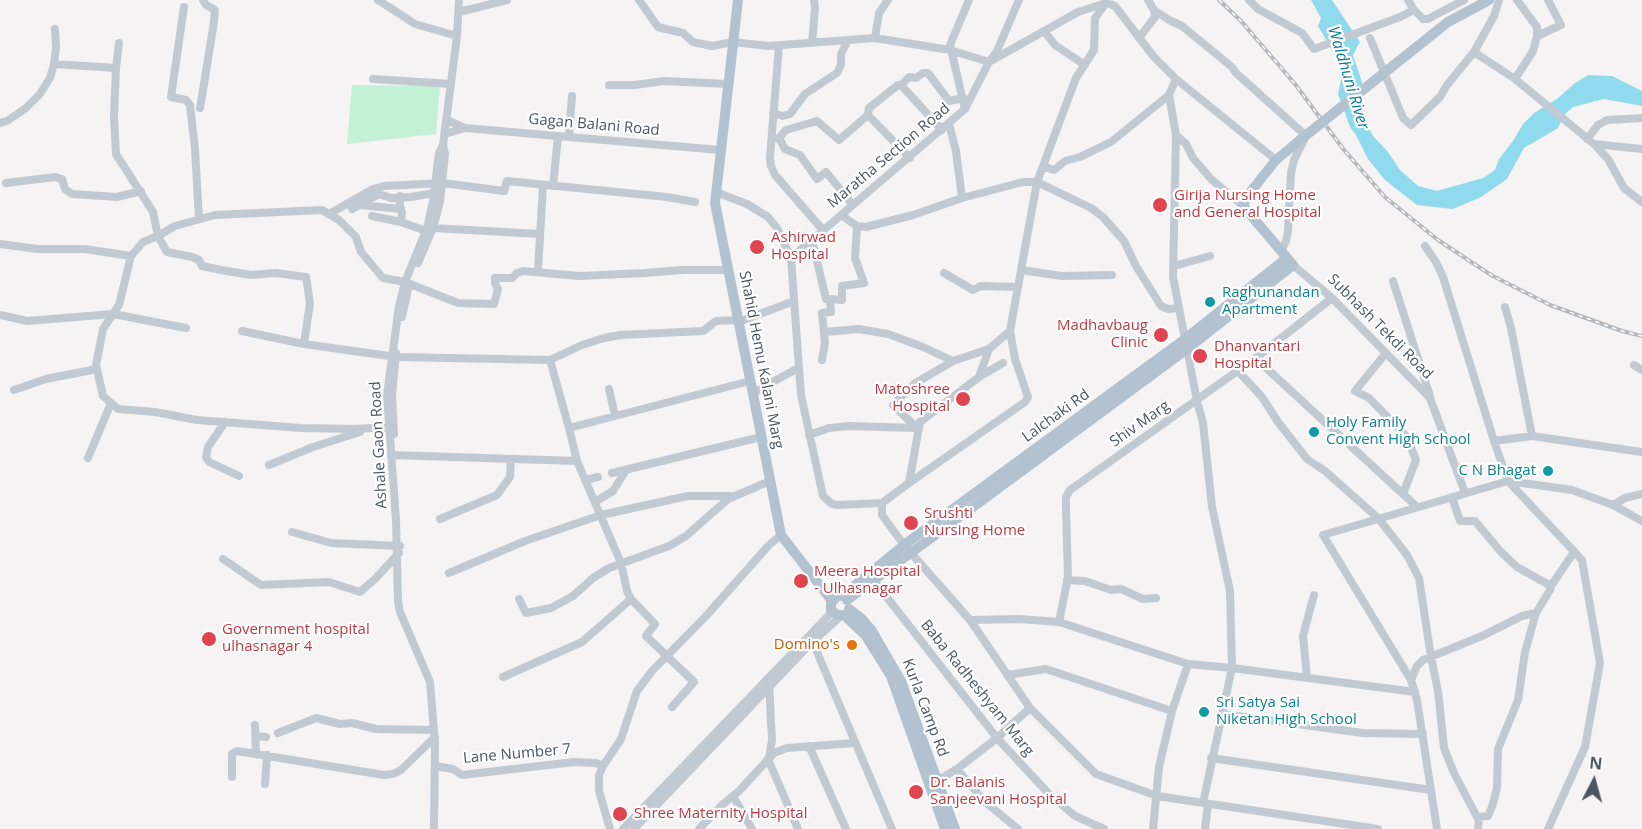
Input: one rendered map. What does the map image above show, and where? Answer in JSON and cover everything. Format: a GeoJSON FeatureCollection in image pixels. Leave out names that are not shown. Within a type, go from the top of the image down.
{"type":"FeatureCollection","features":[{"type":"Feature","properties":{"kind":"main road","name":"Shahid Hemu Kalani Marg"},"geometry":{"type":"LineString","coordinates":[[738,0],[715,203],[781,535],[841,607]]}},
{"type":"Feature","properties":{"kind":"main road"},"geometry":{"type":"LineString","coordinates":[[1287,258],[1243,206],[1248,195],[1276,160],[1300,140],[1448,22],[1489,0]]}},
{"type":"Feature","properties":{"kind":"main road","name":"Lalchaki Rd"},"geometry":{"type":"LineString","coordinates":[[841,607],[871,577],[907,549],[1186,344],[1287,258]]}},
{"type":"Feature","properties":{"kind":"main road","name":"Kurla Camp Rd"},"geometry":{"type":"LineString","coordinates":[[841,607],[862,619],[898,673],[955,829]]}},
{"type":"Feature","properties":{"kind":"main road","name":"Kurla Camp Rd"},"geometry":{"type":"LineString","coordinates":[[841,607],[866,636],[891,676],[945,829]]}},
{"type":"Feature","properties":{"kind":"street"},"geometry":{"type":"LineString","coordinates":[[200,108],[215,10],[206,5],[203,0]]}},
{"type":"Feature","properties":{"kind":"street"},"geometry":{"type":"LineString","coordinates":[[378,0],[415,24],[457,36]]}},
{"type":"Feature","properties":{"kind":"street","name":"Ashale Gaon Road"},"geometry":{"type":"LineString","coordinates":[[434,829],[435,734],[430,682],[400,612],[398,601],[399,550],[390,395],[393,356],[407,283],[429,230],[439,183],[439,153],[443,145],[447,120],[459,0]]}},
{"type":"Feature","properties":{"kind":"street"},"geometry":{"type":"LineString","coordinates":[[459,12],[507,0]]}},
{"type":"Feature","properties":{"kind":"street"},"geometry":{"type":"LineString","coordinates":[[639,0],[658,27],[683,33],[693,42],[712,46],[734,42],[768,46],[875,38],[950,50],[989,62],[1078,12],[1109,2]]}},
{"type":"Feature","properties":{"kind":"street"},"geometry":{"type":"LineString","coordinates":[[812,43],[814,0]]}},
{"type":"Feature","properties":{"kind":"street"},"geometry":{"type":"LineString","coordinates":[[875,38],[879,13],[888,0]]}},
{"type":"Feature","properties":{"kind":"street"},"geometry":{"type":"LineString","coordinates":[[965,109],[950,45],[969,0]]}},
{"type":"Feature","properties":{"kind":"street","name":"Maratha Section Road"},"geometry":{"type":"LineString","coordinates":[[791,258],[965,109],[997,51],[1019,0]]}},
{"type":"Feature","properties":{"kind":"street"},"geometry":{"type":"LineString","coordinates":[[1139,38],[1155,17],[1148,0]]}},
{"type":"Feature","properties":{"kind":"street"},"geometry":{"type":"LineString","coordinates":[[1249,0],[1258,9],[1302,33],[1314,49],[1414,10]]}},
{"type":"Feature","properties":{"kind":"street"},"geometry":{"type":"LineString","coordinates":[[1408,0],[1414,10],[1424,19],[1464,0]]}},
{"type":"Feature","properties":{"kind":"street"},"geometry":{"type":"LineString","coordinates":[[1370,38],[1403,118],[1411,125],[1440,97],[1474,52],[1494,16],[1499,0]]}},
{"type":"Feature","properties":{"kind":"street"},"geometry":{"type":"LineString","coordinates":[[1515,79],[1533,51],[1537,36],[1537,27],[1517,0]]}},
{"type":"Feature","properties":{"kind":"street"},"geometry":{"type":"LineString","coordinates":[[1537,36],[1561,25],[1548,0]]}},
{"type":"Feature","properties":{"kind":"street"},"geometry":{"type":"LineString","coordinates":[[1109,2],[1115,6],[1154,57],[1176,79],[1276,160]]}},
{"type":"Feature","properties":{"kind":"street"},"geometry":{"type":"LineString","coordinates":[[716,192],[747,204],[768,217],[777,228],[791,258],[798,368],[809,435],[826,499],[838,505],[882,503],[1025,402],[1027,393],[1015,358],[1010,331],[1037,182],[1076,78],[1094,50],[1095,18],[1109,2]]}},
{"type":"Feature","properties":{"kind":"street"},"geometry":{"type":"LineString","coordinates":[[184,7],[171,97],[186,100],[190,105],[199,219]]}},
{"type":"Feature","properties":{"kind":"street"},"geometry":{"type":"LineString","coordinates":[[1154,10],[1182,26],[1232,67],[1304,134],[1305,138],[1294,160],[1291,173],[1287,258]]}},
{"type":"Feature","properties":{"kind":"street"},"geometry":{"type":"LineString","coordinates":[[0,123],[26,108],[40,94],[50,78],[56,48],[55,29]]}},
{"type":"Feature","properties":{"kind":"street"},"geometry":{"type":"LineString","coordinates":[[1044,31],[1055,45],[1085,65]]}},
{"type":"Feature","properties":{"kind":"street"},"geometry":{"type":"LineString","coordinates":[[773,113],[783,116],[790,114],[805,94],[837,73],[848,40]]}},
{"type":"Feature","properties":{"kind":"street"},"geometry":{"type":"LineString","coordinates":[[119,43],[114,118],[116,154],[153,212],[158,236],[167,252],[199,260],[201,266],[251,275],[276,273],[306,277],[310,303],[304,344]]}},
{"type":"Feature","properties":{"kind":"street"},"geometry":{"type":"LineString","coordinates":[[779,45],[773,113],[775,138],[770,158],[775,175],[823,230]]}},
{"type":"Feature","properties":{"kind":"street"},"geometry":{"type":"LineString","coordinates":[[1474,52],[1515,79],[1590,141],[1608,159],[1624,188],[1642,202]]}},
{"type":"Feature","properties":{"kind":"street"},"geometry":{"type":"LineString","coordinates":[[54,64],[116,68]]}},
{"type":"Feature","properties":{"kind":"street"},"geometry":{"type":"LineString","coordinates":[[775,138],[786,130],[817,121],[839,140],[868,115],[869,108],[902,85],[909,77],[916,78],[923,73],[928,73],[949,101],[963,98]]}},
{"type":"Feature","properties":{"kind":"street"},"geometry":{"type":"LineString","coordinates":[[373,79],[451,84]]}},
{"type":"Feature","properties":{"kind":"street"},"geometry":{"type":"LineString","coordinates":[[1043,166],[1054,170],[1065,161],[1080,157],[1111,142],[1169,95],[1176,79]]}},
{"type":"Feature","properties":{"kind":"street"},"geometry":{"type":"LineString","coordinates":[[609,85],[635,85],[664,81],[728,84]]}},
{"type":"Feature","properties":{"kind":"street"},"geometry":{"type":"LineString","coordinates":[[902,85],[920,108],[942,130]]}},
{"type":"Feature","properties":{"kind":"street"},"geometry":{"type":"LineString","coordinates":[[1169,95],[1176,135],[1173,277],[1203,423],[1212,507],[1230,591],[1232,668],[1212,758],[1205,829]]}},
{"type":"Feature","properties":{"kind":"street"},"geometry":{"type":"LineString","coordinates":[[569,137],[572,96]]}},
{"type":"Feature","properties":{"kind":"street"},"geometry":{"type":"LineString","coordinates":[[868,115],[910,158]]}},
{"type":"Feature","properties":{"kind":"street"},"geometry":{"type":"LineString","coordinates":[[1590,141],[1598,126],[1607,120],[1642,118]]}},
{"type":"Feature","properties":{"kind":"street","name":"Gagan Balani Road"},"geometry":{"type":"LineString","coordinates":[[447,120],[465,128],[720,150]]}},
{"type":"Feature","properties":{"kind":"street"},"geometry":{"type":"LineString","coordinates":[[949,124],[956,151],[962,198]]}},
{"type":"Feature","properties":{"kind":"street","name":"Gagan Balani Road"},"geometry":{"type":"LineString","coordinates":[[445,134],[465,128]]}},
{"type":"Feature","properties":{"kind":"street"},"geometry":{"type":"LineString","coordinates":[[1176,135],[1186,144],[1193,158],[1211,179],[1243,206]]}},
{"type":"Feature","properties":{"kind":"street"},"geometry":{"type":"LineString","coordinates":[[553,186],[558,136]]}},
{"type":"Feature","properties":{"kind":"street"},"geometry":{"type":"LineString","coordinates":[[775,138],[785,149],[800,155],[817,179],[826,172],[853,205]]}},
{"type":"Feature","properties":{"kind":"street"},"geometry":{"type":"LineString","coordinates":[[1590,141],[1642,149]]}},
{"type":"Feature","properties":{"kind":"street"},"geometry":{"type":"LineString","coordinates":[[6,183],[55,177],[62,179],[64,189],[72,194],[117,197],[141,191]]}},
{"type":"Feature","properties":{"kind":"street"},"geometry":{"type":"LineString","coordinates":[[329,214],[374,189],[384,186],[439,183],[504,191],[507,181],[695,202]]}},
{"type":"Feature","properties":{"kind":"street"},"geometry":{"type":"LineString","coordinates":[[841,215],[857,226],[867,227],[913,215],[962,198],[1023,182],[1037,182],[1091,208],[1103,217],[1124,241],[1136,266],[1161,306],[1168,309],[1179,308]]}},
{"type":"Feature","properties":{"kind":"street","name":"Ashale Gaon Road"},"geometry":{"type":"LineString","coordinates":[[429,230],[434,193],[439,183]]}},
{"type":"Feature","properties":{"kind":"street"},"geometry":{"type":"LineString","coordinates":[[538,271],[543,185]]}},
{"type":"Feature","properties":{"kind":"street"},"geometry":{"type":"LineString","coordinates":[[401,209],[356,207],[379,194],[385,197],[411,197],[434,193]]}},
{"type":"Feature","properties":{"kind":"street"},"geometry":{"type":"LineString","coordinates":[[400,196],[401,222]]}},
{"type":"Feature","properties":{"kind":"street"},"geometry":{"type":"LineString","coordinates":[[391,427],[301,428],[197,420],[155,412],[118,410],[103,396],[96,365],[103,329],[119,305],[131,256],[143,242],[175,226],[199,219],[214,215],[298,209],[322,210],[339,220],[356,237],[361,252],[383,278],[407,283],[458,303],[494,304],[498,289],[495,278],[512,278],[523,271],[579,276],[682,270],[728,270]]}},
{"type":"Feature","properties":{"kind":"street"},"geometry":{"type":"LineString","coordinates":[[372,216],[429,230],[540,234]]}},
{"type":"Feature","properties":{"kind":"street"},"geometry":{"type":"LineString","coordinates":[[812,240],[826,299],[842,300],[842,286],[864,283],[855,258],[857,226]]}},
{"type":"Feature","properties":{"kind":"street"},"geometry":{"type":"LineString","coordinates":[[0,244],[37,249],[85,249],[131,256]]}},
{"type":"Feature","properties":{"kind":"street"},"geometry":{"type":"LineString","coordinates":[[1425,246],[1443,277],[1508,481],[1582,560],[1600,663],[1585,747],[1548,829]]}},
{"type":"Feature","properties":{"kind":"street"},"geometry":{"type":"LineString","coordinates":[[1174,266],[1210,256]]}},
{"type":"Feature","properties":{"kind":"street","name":"Subhash Tekdi Road"},"geometry":{"type":"LineString","coordinates":[[1287,258],[1332,298],[1430,398],[1465,493]]}},
{"type":"Feature","properties":{"kind":"street"},"geometry":{"type":"LineString","coordinates":[[1021,270],[1062,276],[1112,276]]}},
{"type":"Feature","properties":{"kind":"street"},"geometry":{"type":"LineString","coordinates":[[944,273],[973,290],[981,286],[1018,287]]}},
{"type":"Feature","properties":{"kind":"street"},"geometry":{"type":"LineString","coordinates":[[1393,280],[1430,398]]}},
{"type":"Feature","properties":{"kind":"street","name":"Shiv Marg"},"geometry":{"type":"LineString","coordinates":[[1059,622],[1067,580],[1066,507],[1068,493],[1148,433],[1257,357],[1332,298]]}},
{"type":"Feature","properties":{"kind":"street"},"geometry":{"type":"LineString","coordinates":[[822,360],[825,332],[822,313],[831,312],[830,299]]}},
{"type":"Feature","properties":{"kind":"street"},"geometry":{"type":"LineString","coordinates":[[242,331],[304,344],[393,356],[550,360],[582,345],[604,338],[698,331],[707,329],[716,321],[738,321],[794,301]]}},
{"type":"Feature","properties":{"kind":"street"},"geometry":{"type":"LineString","coordinates":[[1505,307],[1532,436]]}},
{"type":"Feature","properties":{"kind":"street"},"geometry":{"type":"LineString","coordinates":[[0,315],[27,321],[113,314],[186,328]]}},
{"type":"Feature","properties":{"kind":"street"},"geometry":{"type":"LineString","coordinates":[[825,332],[859,329],[888,334],[953,361]]}},
{"type":"Feature","properties":{"kind":"street"},"geometry":{"type":"LineString","coordinates":[[917,428],[893,405],[914,384],[953,361],[989,349],[1010,331]]}},
{"type":"Feature","properties":{"kind":"street"},"geometry":{"type":"LineString","coordinates":[[979,376],[989,349]]}},
{"type":"Feature","properties":{"kind":"street"},"geometry":{"type":"LineString","coordinates":[[1386,353],[1355,390],[1369,398],[1407,436],[1416,460],[1403,494]]}},
{"type":"Feature","properties":{"kind":"street"},"geometry":{"type":"LineString","coordinates":[[1257,357],[1416,507]]}},
{"type":"Feature","properties":{"kind":"street"},"geometry":{"type":"LineString","coordinates":[[550,360],[577,461],[621,563],[627,591],[654,622],[655,625],[646,636],[694,683],[672,707]]}},
{"type":"Feature","properties":{"kind":"street"},"geometry":{"type":"LineString","coordinates":[[909,483],[917,428],[920,422],[979,376],[1003,363]]}},
{"type":"Feature","properties":{"kind":"street"},"geometry":{"type":"LineString","coordinates":[[1634,365],[1642,370]]}},
{"type":"Feature","properties":{"kind":"street"},"geometry":{"type":"LineString","coordinates":[[753,393],[798,368]]}},
{"type":"Feature","properties":{"kind":"street"},"geometry":{"type":"LineString","coordinates":[[14,390],[46,379],[97,369]]}},
{"type":"Feature","properties":{"kind":"street"},"geometry":{"type":"LineString","coordinates":[[1238,370],[1262,397],[1278,423],[1307,459],[1325,471],[1378,518],[1407,555],[1419,578],[1438,691],[1444,748],[1474,815],[1479,817],[1488,816],[1495,795],[1498,749],[1518,700],[1525,652],[1536,614],[1551,586],[1574,552]]}},
{"type":"Feature","properties":{"kind":"street"},"geometry":{"type":"LineString","coordinates":[[569,428],[750,381]]}},
{"type":"Feature","properties":{"kind":"street"},"geometry":{"type":"LineString","coordinates":[[609,389],[615,416]]}},
{"type":"Feature","properties":{"kind":"street"},"geometry":{"type":"LineString","coordinates":[[88,458],[111,403]]}},
{"type":"Feature","properties":{"kind":"street"},"geometry":{"type":"LineString","coordinates":[[225,422],[205,452],[206,457],[209,462],[239,476]]}},
{"type":"Feature","properties":{"kind":"street"},"geometry":{"type":"LineString","coordinates":[[809,435],[829,428],[848,426],[917,428]]}},
{"type":"Feature","properties":{"kind":"street"},"geometry":{"type":"LineString","coordinates":[[269,465],[313,447],[372,428]]}},
{"type":"Feature","properties":{"kind":"street"},"geometry":{"type":"LineString","coordinates":[[1494,441],[1532,436],[1642,452]]}},
{"type":"Feature","properties":{"kind":"street"},"geometry":{"type":"LineString","coordinates":[[612,473],[761,437]]}},
{"type":"Feature","properties":{"kind":"street"},"geometry":{"type":"LineString","coordinates":[[393,455],[577,461]]}},
{"type":"Feature","properties":{"kind":"street"},"geometry":{"type":"LineString","coordinates":[[440,519],[497,495],[510,477],[511,459]]}},
{"type":"Feature","properties":{"kind":"street"},"geometry":{"type":"LineString","coordinates":[[595,502],[613,491],[626,470]]}},
{"type":"Feature","properties":{"kind":"street"},"geometry":{"type":"LineString","coordinates":[[585,480],[598,477]]}},
{"type":"Feature","properties":{"kind":"street"},"geometry":{"type":"LineString","coordinates":[[519,599],[526,613],[551,608],[573,596],[599,574],[621,563],[676,543],[732,496],[770,481]]}},
{"type":"Feature","properties":{"kind":"street"},"geometry":{"type":"LineString","coordinates":[[1437,829],[1423,734],[1411,680],[1323,535],[1508,481],[1572,490],[1613,505],[1642,520]]}},
{"type":"Feature","properties":{"kind":"street"},"geometry":{"type":"LineString","coordinates":[[1613,505],[1625,498],[1642,494]]}},
{"type":"Feature","properties":{"kind":"street"},"geometry":{"type":"LineString","coordinates":[[448,573],[525,541],[601,515],[688,496],[732,496]]}},
{"type":"Feature","properties":{"kind":"street"},"geometry":{"type":"LineString","coordinates":[[1452,497],[1460,521],[1475,521],[1517,567],[1551,586]]}},
{"type":"Feature","properties":{"kind":"street"},"geometry":{"type":"LineString","coordinates":[[882,503],[882,515],[907,549],[970,620],[1030,708],[1096,774],[1157,796],[1378,829]]}},
{"type":"Feature","properties":{"kind":"street"},"geometry":{"type":"LineString","coordinates":[[292,532],[331,543],[399,550]]}},
{"type":"Feature","properties":{"kind":"street"},"geometry":{"type":"LineString","coordinates":[[610,829],[599,791],[599,775],[621,739],[637,691],[781,535]]}},
{"type":"Feature","properties":{"kind":"street"},"geometry":{"type":"LineString","coordinates":[[223,559],[261,585],[329,582],[360,592],[375,579],[399,550]]}},
{"type":"Feature","properties":{"kind":"street","name":"Baba Radheshyam Marg"},"geometry":{"type":"LineString","coordinates":[[871,577],[997,738],[1049,794],[1076,816],[1104,829]]}},
{"type":"Feature","properties":{"kind":"street"},"geometry":{"type":"LineString","coordinates":[[1067,580],[1090,582],[1111,590],[1121,589],[1143,600],[1156,598]]}},
{"type":"Feature","properties":{"kind":"street"},"geometry":{"type":"LineString","coordinates":[[1307,678],[1303,636],[1314,595]]}},
{"type":"Feature","properties":{"kind":"street"},"geometry":{"type":"LineString","coordinates":[[503,676],[582,642],[631,598]]}},
{"type":"Feature","properties":{"kind":"street"},"geometry":{"type":"LineString","coordinates":[[634,829],[661,796],[841,607]]}},
{"type":"Feature","properties":{"kind":"street"},"geometry":{"type":"LineString","coordinates":[[1411,680],[1417,666],[1431,657],[1482,636],[1522,616],[1536,614]]}},
{"type":"Feature","properties":{"kind":"street"},"geometry":{"type":"LineString","coordinates":[[970,620],[1020,619],[1059,622],[1188,664],[1414,692]]}},
{"type":"Feature","properties":{"kind":"street"},"geometry":{"type":"LineString","coordinates":[[811,638],[892,829]]}},
{"type":"Feature","properties":{"kind":"street"},"geometry":{"type":"LineString","coordinates":[[1153,829],[1159,767],[1172,711],[1188,664]]}},
{"type":"Feature","properties":{"kind":"street"},"geometry":{"type":"LineString","coordinates":[[1007,675],[1046,669],[1172,711]]}},
{"type":"Feature","properties":{"kind":"street"},"geometry":{"type":"LineString","coordinates":[[768,682],[772,740],[768,759],[798,829]]}},
{"type":"Feature","properties":{"kind":"street"},"geometry":{"type":"LineString","coordinates":[[937,781],[957,769],[997,738],[1030,708]]}},
{"type":"Feature","properties":{"kind":"street"},"geometry":{"type":"LineString","coordinates":[[1223,714],[1363,733],[1423,734]]}},
{"type":"Feature","properties":{"kind":"street"},"geometry":{"type":"LineString","coordinates":[[278,733],[316,718],[376,729],[435,734]]}},
{"type":"Feature","properties":{"kind":"street"},"geometry":{"type":"LineString","coordinates":[[255,724],[256,754]]}},
{"type":"Feature","properties":{"kind":"street"},"geometry":{"type":"LineString","coordinates":[[232,777],[233,752],[393,774],[401,770],[435,734]]}},
{"type":"Feature","properties":{"kind":"street"},"geometry":{"type":"LineString","coordinates":[[257,736],[266,737]]}},
{"type":"Feature","properties":{"kind":"street"},"geometry":{"type":"LineString","coordinates":[[699,829],[774,753],[787,748],[855,743]]}},
{"type":"Feature","properties":{"kind":"street"},"geometry":{"type":"LineString","coordinates":[[809,746],[846,829]]}},
{"type":"Feature","properties":{"kind":"street"},"geometry":{"type":"LineString","coordinates":[[265,784],[267,755]]}},
{"type":"Feature","properties":{"kind":"street"},"geometry":{"type":"LineString","coordinates":[[1212,758],[1431,790]]}},
{"type":"Feature","properties":{"kind":"street","name":"Lane Number 7"},"geometry":{"type":"LineString","coordinates":[[435,766],[453,769],[462,775],[574,762],[597,763],[603,766]]}},
{"type":"Feature","properties":{"kind":"street"},"geometry":{"type":"LineString","coordinates":[[957,769],[984,801],[1018,829]]}},
{"type":"Feature","properties":{"kind":"street"},"geometry":{"type":"LineString","coordinates":[[623,829],[661,796]]}},
{"type":"Feature","properties":{"kind":"street"},"geometry":{"type":"LineString","coordinates":[[734,796],[752,829]]}},
{"type":"Feature","properties":{"kind":"street"},"geometry":{"type":"LineString","coordinates":[[1478,829],[1479,817]]}},
{"type":"Feature","properties":{"kind":"green space"},"geometry":{"type":"Polygon","coordinates":[[[352,85],[440,86],[436,134],[347,144],[352,85]]]}},
{"type":"Feature","properties":{"kind":"water","name":"Waldhuni River"},"geometry":{"type":"Polygon","coordinates":[[[1311,0],[1332,0],[1360,42],[1353,55],[1365,91],[1359,109],[1373,136],[1400,170],[1418,186],[1437,191],[1483,178],[1495,170],[1499,159],[1523,124],[1534,113],[1588,75],[1612,76],[1642,91],[1642,106],[1604,99],[1573,107],[1564,115],[1558,128],[1524,148],[1507,179],[1481,197],[1453,209],[1417,205],[1385,180],[1368,159],[1350,127],[1338,94],[1342,75],[1339,62],[1318,26],[1321,18],[1311,0]]]}},
{"type":"Feature","properties":{"kind":"railway"},"geometry":{"type":"LineString","coordinates":[[1219,0],[1241,21],[1295,84],[1344,150],[1385,197],[1438,240],[1491,275],[1550,305],[1642,336]]}},
{"type":"Feature","properties":{"kind":"place","name":"Girija Nursing Home and General Hospital"},"geometry":{"type":"Point","coordinates":[1160,205]}},
{"type":"Feature","properties":{"kind":"place","name":"Ashirwad Hospital"},"geometry":{"type":"Point","coordinates":[757,247]}},
{"type":"Feature","properties":{"kind":"place","name":"Raghunandan Apartment"},"geometry":{"type":"Point","coordinates":[1210,302]}},
{"type":"Feature","properties":{"kind":"place","name":"Madhavbaug Clinic"},"geometry":{"type":"Point","coordinates":[1161,335]}},
{"type":"Feature","properties":{"kind":"place","name":"Dhanvantari Hospital"},"geometry":{"type":"Point","coordinates":[1200,356]}},
{"type":"Feature","properties":{"kind":"place","name":"Matoshree Hospital"},"geometry":{"type":"Point","coordinates":[963,399]}},
{"type":"Feature","properties":{"kind":"place","name":"Holy Family Convent High School"},"geometry":{"type":"Point","coordinates":[1314,432]}},
{"type":"Feature","properties":{"kind":"place","name":"C N Bhagat"},"geometry":{"type":"Point","coordinates":[1548,471]}},
{"type":"Feature","properties":{"kind":"place","name":"Srushti Nursing Home"},"geometry":{"type":"Point","coordinates":[911,523]}},
{"type":"Feature","properties":{"kind":"place","name":"Meera Hospital - Ulhasnagar"},"geometry":{"type":"Point","coordinates":[801,581]}},
{"type":"Feature","properties":{"kind":"place","name":"Government hospital ulhasnagar 4"},"geometry":{"type":"Point","coordinates":[209,639]}},
{"type":"Feature","properties":{"kind":"place","name":"Domino's"},"geometry":{"type":"Point","coordinates":[852,645]}},
{"type":"Feature","properties":{"kind":"place","name":"Sri Satya Sai Niketan High School"},"geometry":{"type":"Point","coordinates":[1204,712]}},
{"type":"Feature","properties":{"kind":"place","name":"Dr. Balanis Sanjeevani Hospital"},"geometry":{"type":"Point","coordinates":[916,792]}},
{"type":"Feature","properties":{"kind":"place","name":"Shree Maternity Hospital"},"geometry":{"type":"Point","coordinates":[620,814]}}]}
